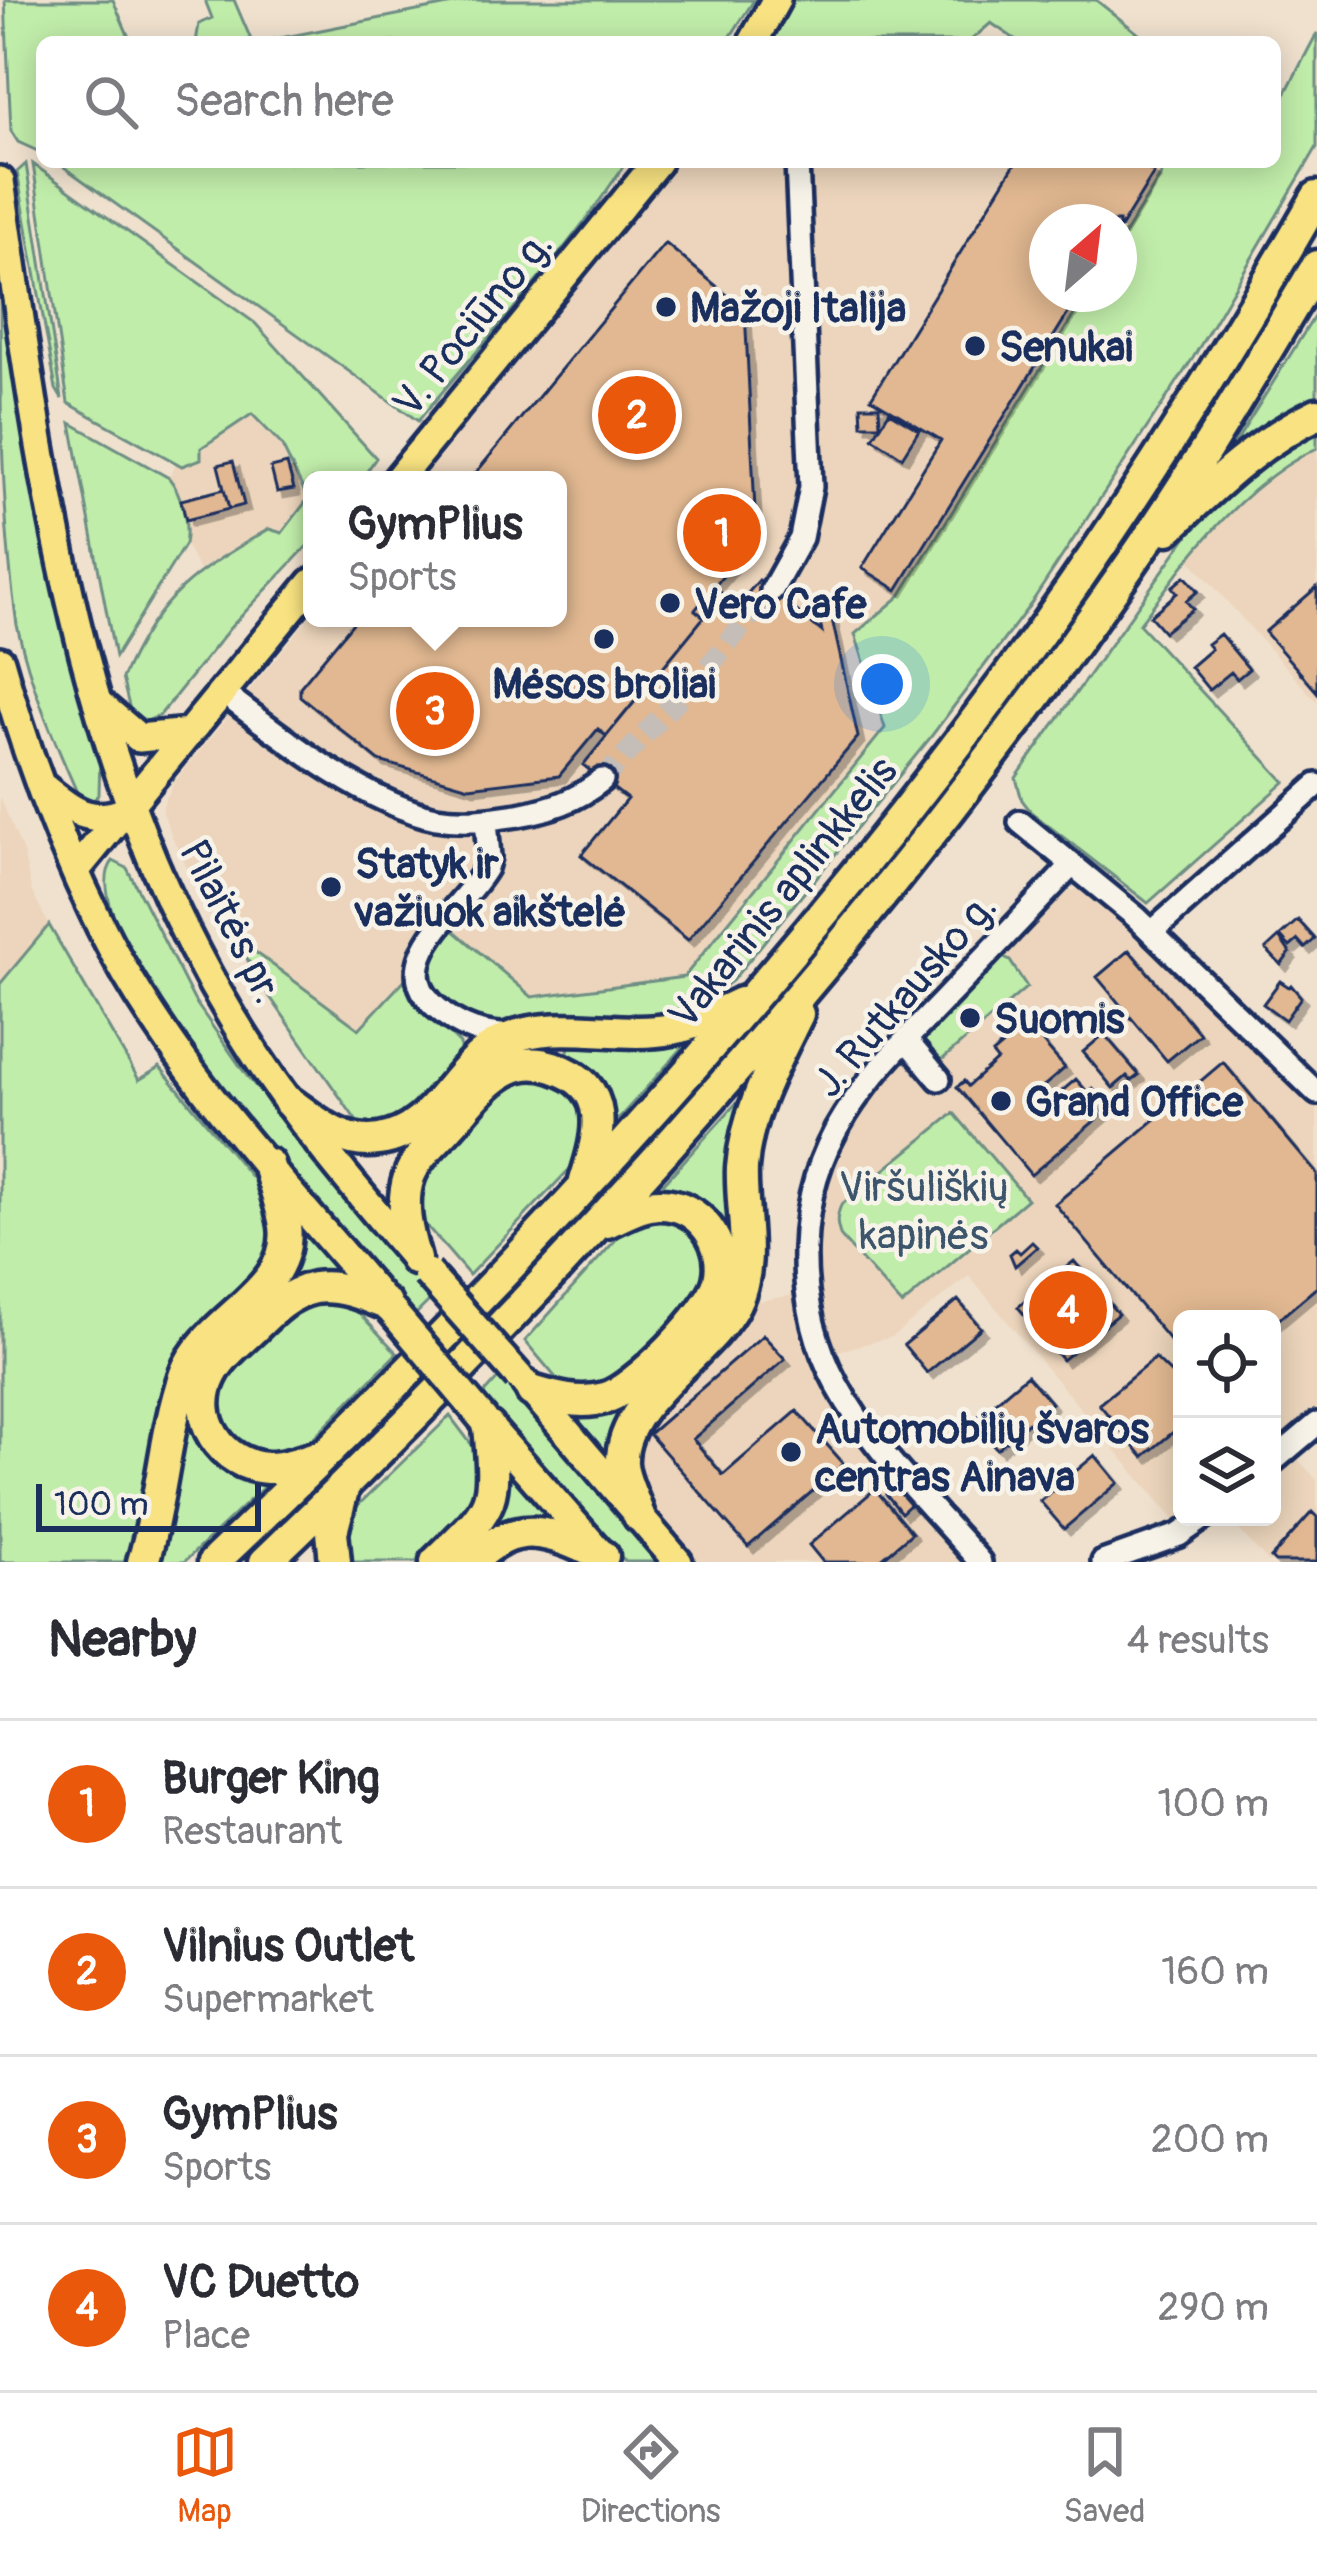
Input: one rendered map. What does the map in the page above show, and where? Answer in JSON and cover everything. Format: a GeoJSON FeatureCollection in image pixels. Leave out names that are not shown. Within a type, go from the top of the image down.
{"type":"FeatureCollection","features":[{"type":"Feature","properties":{"kind":"highway","name":"Vakarinis aplinkkelis"},"geometry":{"type":"LineString","coordinates":[[214,1562],[581,1193],[757,995],[996,693],[1094,556],[1184,421],[1317,197]]}},
{"type":"Feature","properties":{"kind":"highway","name":"Vakarinis aplinkkelis"},"geometry":{"type":"LineString","coordinates":[[265,1562],[596,1226],[816,976],[974,779],[1133,562],[1317,266]]}},
{"type":"Feature","properties":{"kind":"highway"},"geometry":{"type":"LineString","coordinates":[[1133,562],[1236,464],[1263,443],[1317,414]]}},
{"type":"Feature","properties":{"kind":"highway"},"geometry":{"type":"LineString","coordinates":[[639,1516],[621,1466],[628,1435],[642,1409],[725,1320],[741,1290],[745,1258],[742,1166],[748,1131],[765,1081],[816,976]]}},
{"type":"Feature","properties":{"kind":"highway"},"geometry":{"type":"LineString","coordinates":[[289,1102],[341,1137],[361,1142],[389,1139],[418,1124],[483,1052],[514,1036],[562,1030],[670,1030],[757,995]]}},
{"type":"Feature","properties":{"kind":"highway"},"geometry":{"type":"LineString","coordinates":[[421,1266],[404,1206],[415,1166],[482,1089],[512,1067],[529,1063],[560,1069],[592,1093],[599,1114],[597,1144],[581,1193]]}},
{"type":"Feature","properties":{"kind":"highway"},"geometry":{"type":"LineString","coordinates":[[143,1562],[187,1369],[206,1341],[266,1283],[280,1258],[286,1228],[268,1164]]}},
{"type":"Feature","properties":{"kind":"highway"},"geometry":{"type":"LineString","coordinates":[[525,1384],[588,1401],[616,1395],[638,1379],[716,1292],[719,1252],[695,1215],[662,1204],[644,1206],[596,1226]]}},
{"type":"Feature","properties":{"kind":"highway"},"geometry":{"type":"LineString","coordinates":[[326,1454],[270,1468],[233,1458],[207,1425],[203,1409],[208,1380],[225,1356],[297,1293],[328,1287],[389,1307]]}},
{"type":"Feature","properties":{"kind":"highway"},"geometry":{"type":"LineString","coordinates":[[436,1562],[477,1522],[490,1498],[495,1478],[487,1424]]}},
{"type":"Feature","properties":{"kind":"highway"},"geometry":{"type":"LineString","coordinates":[[335,1562],[332,1532],[344,1486]]}},
{"type":"Feature","properties":{"kind":"highway"},"geometry":{"type":"LineString","coordinates":[[471,1562],[495,1542],[534,1531],[562,1537],[605,1559]]}},
{"type":"Feature","properties":{"kind":"main road"},"geometry":{"type":"LineString","coordinates":[[756,36],[776,0]]}},
{"type":"Feature","properties":{"kind":"main road","name":"V. Pociūno g."},"geometry":{"type":"LineString","coordinates":[[404,471],[652,168]]}},
{"type":"Feature","properties":{"kind":"main road","name":"Pilaitės pr."},"geometry":{"type":"LineString","coordinates":[[0,181],[55,538],[94,699],[153,863],[238,1026],[329,1157],[677,1562]]}},
{"type":"Feature","properties":{"kind":"main road"},"geometry":{"type":"LineString","coordinates":[[76,870],[303,594]]}},
{"type":"Feature","properties":{"kind":"main road"},"geometry":{"type":"LineString","coordinates":[[0,661],[44,788],[102,930],[170,1039],[268,1164],[605,1559]]}},
{"type":"Feature","properties":{"kind":"main road"},"geometry":{"type":"LineString","coordinates":[[94,699],[139,738],[189,733]]}},
{"type":"Feature","properties":{"kind":"main road"},"geometry":{"type":"LineString","coordinates":[[44,788],[93,818],[112,818],[130,809]]}},
{"type":"Feature","properties":{"kind":"main road"},"geometry":{"type":"LineString","coordinates":[[76,870],[119,850],[153,863]]}},
{"type":"Feature","properties":{"kind":"street"},"geometry":{"type":"LineString","coordinates":[[772,590],[801,538],[811,488],[797,168]]}},
{"type":"Feature","properties":{"kind":"street"},"geometry":{"type":"LineString","coordinates":[[222,692],[331,767],[389,801],[435,818],[486,820],[565,805],[602,780]]}},
{"type":"Feature","properties":{"kind":"street"},"geometry":{"type":"LineString","coordinates":[[1152,932],[1317,785]]}},
{"type":"Feature","properties":{"kind":"street"},"geometry":{"type":"LineString","coordinates":[[486,820],[486,868],[427,943],[417,976],[425,996],[458,1025],[514,1036]]}},
{"type":"Feature","properties":{"kind":"street"},"geometry":{"type":"LineString","coordinates":[[1020,822],[1152,932],[1317,1094]]}},
{"type":"Feature","properties":{"kind":"street","name":"J. Rutkausko g."},"geometry":{"type":"LineString","coordinates":[[980,1562],[851,1409],[820,1348],[806,1291],[808,1210],[822,1161],[844,1115],[906,1040],[1072,865]]}},
{"type":"Feature","properties":{"kind":"street"},"geometry":{"type":"LineString","coordinates":[[458,1025],[468,1046],[464,1070]]}},
{"type":"Feature","properties":{"kind":"street"},"geometry":{"type":"LineString","coordinates":[[906,1040],[939,1079]]}},
{"type":"Feature","properties":{"kind":"street"},"geometry":{"type":"LineString","coordinates":[[1281,1454],[1308,1431],[1317,1459]]}},
{"type":"Feature","properties":{"kind":"street"},"geometry":{"type":"LineString","coordinates":[[1103,1562],[1179,1535],[1192,1526]]}},
{"type":"Feature","properties":{"kind":"shaded area"},"geometry":{"type":"Polygon","coordinates":[[[674,168],[1165,168],[1137,214],[1137,204],[1029,204],[1029,312],[1076,312],[900,596],[855,634],[885,728],[683,977],[532,997],[451,928],[359,1029],[212,920],[173,839],[163,804],[175,781],[303,625],[567,627],[567,471],[428,471],[674,168]]]}},
{"type":"Feature","properties":{"kind":"shaded area"},"geometry":{"type":"Polygon","coordinates":[[[251,414],[281,444],[303,490],[303,506],[282,533],[268,529],[199,570],[185,544],[187,532],[178,494],[169,478],[176,464],[181,466],[251,414]]]}},
{"type":"Feature","properties":{"kind":"shaded area"},"geometry":{"type":"Polygon","coordinates":[[[1317,448],[1317,702],[1189,559],[1247,495],[1291,460],[1317,448]]]}},
{"type":"Feature","properties":{"kind":"shaded area"},"geometry":{"type":"Polygon","coordinates":[[[0,797],[23,852],[32,892],[49,925],[0,984],[0,797]]]}},
{"type":"Feature","properties":{"kind":"shaded area"},"geometry":{"type":"Polygon","coordinates":[[[1077,889],[1101,900],[1263,1049],[1317,1108],[1317,1409],[1281,1438],[1281,1310],[1173,1310],[1173,1518],[969,1276],[892,1337],[834,1352],[817,1291],[816,1236],[837,1148],[897,1062],[908,1060],[916,1065],[1023,992],[1005,957],[1057,895],[1077,889]]]}},
{"type":"Feature","properties":{"kind":"shaded area"},"geometry":{"type":"Polygon","coordinates":[[[801,1294],[809,1334],[971,1562],[696,1562],[643,1499],[633,1445],[638,1431],[746,1303],[801,1294]]]}},
{"type":"Feature","properties":{"kind":"shaded area"},"geometry":{"type":"Polygon","coordinates":[[[1294,1455],[1317,1480],[1317,1562],[1268,1562],[1236,1526],[1281,1526],[1281,1466],[1294,1455]]]}},
{"type":"Feature","properties":{"kind":"green space"},"geometry":{"type":"Polygon","coordinates":[[[5,0],[113,0],[128,36],[36,36],[36,150],[18,142],[11,131],[5,0]]]}},
{"type":"Feature","properties":{"kind":"green space"},"geometry":{"type":"Polygon","coordinates":[[[205,0],[234,0],[249,36],[197,36],[199,24],[212,18],[205,0]]]}},
{"type":"Feature","properties":{"kind":"green space"},"geometry":{"type":"Polygon","coordinates":[[[473,0],[754,0],[731,36],[290,36],[473,0]]]}},
{"type":"Feature","properties":{"kind":"green space"},"geometry":{"type":"Polygon","coordinates":[[[789,0],[1096,0],[1141,36],[1010,36],[991,23],[976,36],[775,36],[789,0]]]}},
{"type":"Feature","properties":{"kind":"green space"},"geometry":{"type":"Polygon","coordinates":[[[1317,33],[1317,147],[1193,358],[1030,605],[930,738],[732,981],[691,1011],[671,1017],[541,1017],[482,1025],[459,1014],[433,991],[427,967],[434,947],[451,928],[532,997],[684,977],[885,728],[855,634],[900,596],[1076,312],[1137,312],[1137,214],[1165,168],[1281,168],[1281,102],[1317,33]]]}},
{"type":"Feature","properties":{"kind":"green space"},"geometry":{"type":"Polygon","coordinates":[[[26,164],[62,399],[56,389],[17,172],[26,164]]]}},
{"type":"Feature","properties":{"kind":"green space"},"geometry":{"type":"Polygon","coordinates":[[[33,164],[255,323],[376,458],[367,471],[303,471],[303,489],[281,444],[252,414],[201,448],[201,459],[182,466],[68,403],[33,164]]]}},
{"type":"Feature","properties":{"kind":"green space"},"geometry":{"type":"Polygon","coordinates":[[[65,168],[622,168],[552,262],[418,421],[65,168]]]}},
{"type":"Feature","properties":{"kind":"green space"},"geometry":{"type":"Polygon","coordinates":[[[0,256],[55,594],[100,757],[99,794],[94,800],[80,799],[36,692],[17,625],[4,488],[0,256]]]}},
{"type":"Feature","properties":{"kind":"green space"},"geometry":{"type":"Polygon","coordinates":[[[1317,312],[1317,404],[1224,461],[1317,312]]]}},
{"type":"Feature","properties":{"kind":"green space"},"geometry":{"type":"Polygon","coordinates":[[[71,423],[169,478],[185,519],[185,544],[115,657],[71,423]]]}},
{"type":"Feature","properties":{"kind":"green space"},"geometry":{"type":"Polygon","coordinates":[[[1317,423],[1317,448],[1263,482],[1240,503],[1139,624],[1285,782],[1148,903],[1032,813],[1022,800],[1016,778],[1193,528],[1234,480],[1317,423]]]}},
{"type":"Feature","properties":{"kind":"green space"},"geometry":{"type":"Polygon","coordinates":[[[303,506],[303,551],[230,628],[160,715],[147,721],[131,714],[122,678],[165,606],[219,559],[269,529],[282,533],[303,506]]]}},
{"type":"Feature","properties":{"kind":"green space"},"geometry":{"type":"Polygon","coordinates":[[[113,861],[127,868],[194,1000],[247,1076],[434,1296],[411,1319],[280,1165],[171,1019],[130,952],[108,897],[113,861]]]}},
{"type":"Feature","properties":{"kind":"green space"},"geometry":{"type":"Polygon","coordinates":[[[49,925],[139,1080],[160,1067],[272,1202],[272,1257],[192,1343],[134,1562],[0,1562],[0,984],[49,925]]]}},
{"type":"Feature","properties":{"kind":"green space"},"geometry":{"type":"Polygon","coordinates":[[[235,937],[359,1029],[409,975],[420,1005],[460,1044],[460,1058],[414,1113],[365,1133],[261,984],[235,937]]]}},
{"type":"Feature","properties":{"kind":"green space"},"geometry":{"type":"Polygon","coordinates":[[[1000,956],[1010,961],[1027,987],[943,1059],[933,1059],[922,1045],[926,1033],[1000,956]]]}},
{"type":"Feature","properties":{"kind":"green space"},"geometry":{"type":"Polygon","coordinates":[[[696,1033],[610,1128],[578,1062],[566,1056],[570,1045],[696,1033]]]}},
{"type":"Feature","properties":{"kind":"green space"},"geometry":{"type":"Polygon","coordinates":[[[555,1076],[590,1113],[580,1158],[469,1275],[413,1210],[419,1179],[508,1080],[555,1076]]]}},
{"type":"Feature","properties":{"kind":"green space"},"geometry":{"type":"Polygon","coordinates":[[[749,1089],[735,1271],[608,1461],[563,1410],[581,1411],[731,1273],[655,1193],[749,1089]]]}},
{"type":"Feature","properties":{"kind":"green space","name":"Viršuliškių kapinės"},"geometry":{"type":"Polygon","coordinates":[[[954,1113],[1027,1199],[902,1305],[841,1237],[838,1214],[841,1205],[954,1113]]]}},
{"type":"Feature","properties":{"kind":"green space"},"geometry":{"type":"Polygon","coordinates":[[[675,1214],[709,1247],[703,1296],[614,1387],[567,1391],[525,1341],[629,1225],[675,1214]]]}},
{"type":"Feature","properties":{"kind":"green space"},"geometry":{"type":"Polygon","coordinates":[[[296,1222],[344,1280],[316,1278],[194,1409],[273,1478],[184,1562],[154,1562],[190,1386],[296,1222]]]}},
{"type":"Feature","properties":{"kind":"green space"},"geometry":{"type":"Polygon","coordinates":[[[318,1297],[359,1313],[397,1353],[303,1448],[290,1454],[248,1456],[216,1423],[221,1376],[286,1312],[318,1297]]]}},
{"type":"Feature","properties":{"kind":"green space"},"geometry":{"type":"Polygon","coordinates":[[[501,1375],[662,1562],[626,1562],[541,1473],[479,1399],[501,1375]]]}},
{"type":"Feature","properties":{"kind":"green space"},"geometry":{"type":"Polygon","coordinates":[[[450,1416],[475,1449],[481,1501],[424,1562],[345,1562],[340,1538],[349,1514],[450,1416]]]}},
{"type":"Feature","properties":{"kind":"green space"},"geometry":{"type":"Polygon","coordinates":[[[507,1471],[556,1525],[482,1532],[507,1471]]]}},
{"type":"Feature","properties":{"kind":"building","name":"Senukai"},"geometry":{"type":"Polygon","coordinates":[[[1012,168],[1146,168],[1154,173],[1135,204],[1029,204],[1029,312],[1069,312],[897,590],[862,568],[941,440],[871,398],[1012,168]]]}},
{"type":"Feature","properties":{"kind":"building"},"geometry":{"type":"Polygon","coordinates":[[[665,243],[745,310],[756,530],[752,541],[695,610],[704,617],[606,736],[598,729],[559,776],[469,787],[379,761],[300,696],[300,687],[350,627],[567,627],[567,471],[477,471],[665,243]]]}},
{"type":"Feature","properties":{"kind":"building"},"geometry":{"type":"Polygon","coordinates":[[[861,406],[879,406],[880,425],[862,425],[861,406]]]}},
{"type":"Feature","properties":{"kind":"building"},"geometry":{"type":"Polygon","coordinates":[[[889,412],[919,430],[902,457],[873,438],[889,412]]]}},
{"type":"Feature","properties":{"kind":"building"},"geometry":{"type":"Polygon","coordinates":[[[233,461],[244,505],[229,509],[218,465],[233,461]]]}},
{"type":"Feature","properties":{"kind":"building"},"geometry":{"type":"Polygon","coordinates":[[[287,464],[294,489],[277,492],[271,468],[287,464]]]}},
{"type":"Feature","properties":{"kind":"building"},"geometry":{"type":"Polygon","coordinates":[[[224,489],[229,509],[186,520],[181,500],[224,489]]]}},
{"type":"Feature","properties":{"kind":"building"},"geometry":{"type":"Polygon","coordinates":[[[1185,576],[1198,591],[1186,601],[1193,609],[1164,632],[1150,616],[1177,593],[1172,587],[1185,576]]]}},
{"type":"Feature","properties":{"kind":"building"},"geometry":{"type":"Polygon","coordinates":[[[759,580],[822,632],[818,612],[830,610],[858,737],[688,940],[581,855],[627,799],[583,765],[704,617],[695,610],[714,587],[737,606],[759,580]]]}},
{"type":"Feature","properties":{"kind":"building"},"geometry":{"type":"Polygon","coordinates":[[[1317,587],[1317,692],[1265,632],[1317,587]]]}},
{"type":"Feature","properties":{"kind":"building"},"geometry":{"type":"Polygon","coordinates":[[[1220,634],[1249,669],[1237,679],[1231,672],[1209,690],[1190,667],[1220,634]]]}},
{"type":"Feature","properties":{"kind":"building"},"geometry":{"type":"Polygon","coordinates":[[[1298,920],[1315,939],[1305,948],[1298,940],[1290,947],[1280,936],[1298,920]]]}},
{"type":"Feature","properties":{"kind":"building"},"geometry":{"type":"Polygon","coordinates":[[[1279,937],[1290,953],[1281,965],[1266,949],[1279,937]]]}},
{"type":"Feature","properties":{"kind":"building"},"geometry":{"type":"Polygon","coordinates":[[[1129,950],[1200,1034],[1167,1061],[1097,977],[1129,950]]]}},
{"type":"Feature","properties":{"kind":"building"},"geometry":{"type":"Polygon","coordinates":[[[1280,981],[1301,997],[1285,1020],[1263,1004],[1280,981]]]}},
{"type":"Feature","properties":{"kind":"building","name":"Grand Office"},"geometry":{"type":"Polygon","coordinates":[[[1027,1024],[1065,1068],[1031,1097],[1041,1109],[1076,1079],[1088,1093],[1093,1089],[1104,1113],[1031,1175],[957,1087],[964,1081],[968,1086],[997,1060],[992,1054],[1027,1024]]]}},
{"type":"Feature","properties":{"kind":"building"},"geometry":{"type":"Polygon","coordinates":[[[1104,1034],[1139,1075],[1131,1081],[1127,1076],[1113,1088],[1083,1052],[1104,1034]]]}},
{"type":"Feature","properties":{"kind":"building"},"geometry":{"type":"Polygon","coordinates":[[[1223,1062],[1317,1174],[1317,1287],[1281,1317],[1281,1310],[1173,1310],[1173,1344],[1055,1204],[1223,1062]]]}},
{"type":"Feature","properties":{"kind":"building"},"geometry":{"type":"Polygon","coordinates":[[[1032,1242],[1037,1247],[1015,1266],[1010,1254],[1016,1249],[1020,1253],[1032,1242]]]}},
{"type":"Feature","properties":{"kind":"building"},"geometry":{"type":"Polygon","coordinates":[[[1074,1261],[1118,1314],[1062,1360],[1018,1307],[1074,1261]]]}},
{"type":"Feature","properties":{"kind":"building"},"geometry":{"type":"Polygon","coordinates":[[[958,1300],[981,1328],[927,1373],[904,1345],[958,1300]]]}},
{"type":"Feature","properties":{"kind":"building","name":"Automobilių švaros centras Ainava"},"geometry":{"type":"Polygon","coordinates":[[[763,1335],[785,1359],[693,1439],[723,1475],[797,1411],[844,1464],[748,1547],[649,1434],[763,1335]]]}},
{"type":"Feature","properties":{"kind":"building"},"geometry":{"type":"Polygon","coordinates":[[[1155,1358],[1173,1375],[1173,1432],[1143,1457],[1099,1404],[1155,1358]]]}},
{"type":"Feature","properties":{"kind":"building"},"geometry":{"type":"Polygon","coordinates":[[[1027,1375],[1051,1403],[997,1449],[973,1421],[1027,1375]]]}},
{"type":"Feature","properties":{"kind":"building"},"geometry":{"type":"Polygon","coordinates":[[[1095,1455],[1118,1483],[1064,1529],[1040,1501],[1095,1455]]]}},
{"type":"Feature","properties":{"kind":"building"},"geometry":{"type":"Polygon","coordinates":[[[895,1486],[911,1504],[901,1513],[886,1494],[895,1486]]]}},
{"type":"Feature","properties":{"kind":"building"},"geometry":{"type":"Polygon","coordinates":[[[875,1489],[912,1533],[878,1562],[823,1562],[809,1545],[875,1489]]]}},
{"type":"Feature","properties":{"kind":"building"},"geometry":{"type":"Polygon","coordinates":[[[1312,1512],[1317,1517],[1317,1562],[1275,1562],[1271,1558],[1312,1512]]]}},
{"type":"Feature","properties":{"kind":"tunnel"},"geometry":{"type":"LineString","coordinates":[[602,780],[709,666],[772,590]]}},
{"type":"Feature","properties":{"kind":"place","name":"Mažoji Italija"},"geometry":{"type":"Point","coordinates":[666,307]}},
{"type":"Feature","properties":{"kind":"place","name":"Senukai"},"geometry":{"type":"Point","coordinates":[975,346]}},
{"type":"Feature","properties":{"kind":"place","name":"Vilnius Outlet"},"geometry":{"type":"Point","coordinates":[637,415]}},
{"type":"Feature","properties":{"kind":"place","name":"Burger King"},"geometry":{"type":"Point","coordinates":[722,533]}},
{"type":"Feature","properties":{"kind":"place","name":"Vero Cafe"},"geometry":{"type":"Point","coordinates":[670,603]}},
{"type":"Feature","properties":{"kind":"place","name":"Mėsos broliai"},"geometry":{"type":"Point","coordinates":[604,639]}},
{"type":"Feature","properties":{"kind":"place","name":"GymPlius"},"geometry":{"type":"Point","coordinates":[435,711]}},
{"type":"Feature","properties":{"kind":"place","name":"Statyk ir važiuok aikštelė"},"geometry":{"type":"Point","coordinates":[331,887]}},
{"type":"Feature","properties":{"kind":"place","name":"Suomis"},"geometry":{"type":"Point","coordinates":[970,1018]}},
{"type":"Feature","properties":{"kind":"place","name":"Grand Office"},"geometry":{"type":"Point","coordinates":[1001,1101]}},
{"type":"Feature","properties":{"kind":"place","name":"VC Duetto"},"geometry":{"type":"Point","coordinates":[1068,1310]}},
{"type":"Feature","properties":{"kind":"place","name":"Automobilių švaros centras Ainava"},"geometry":{"type":"Point","coordinates":[791,1452]}}]}
